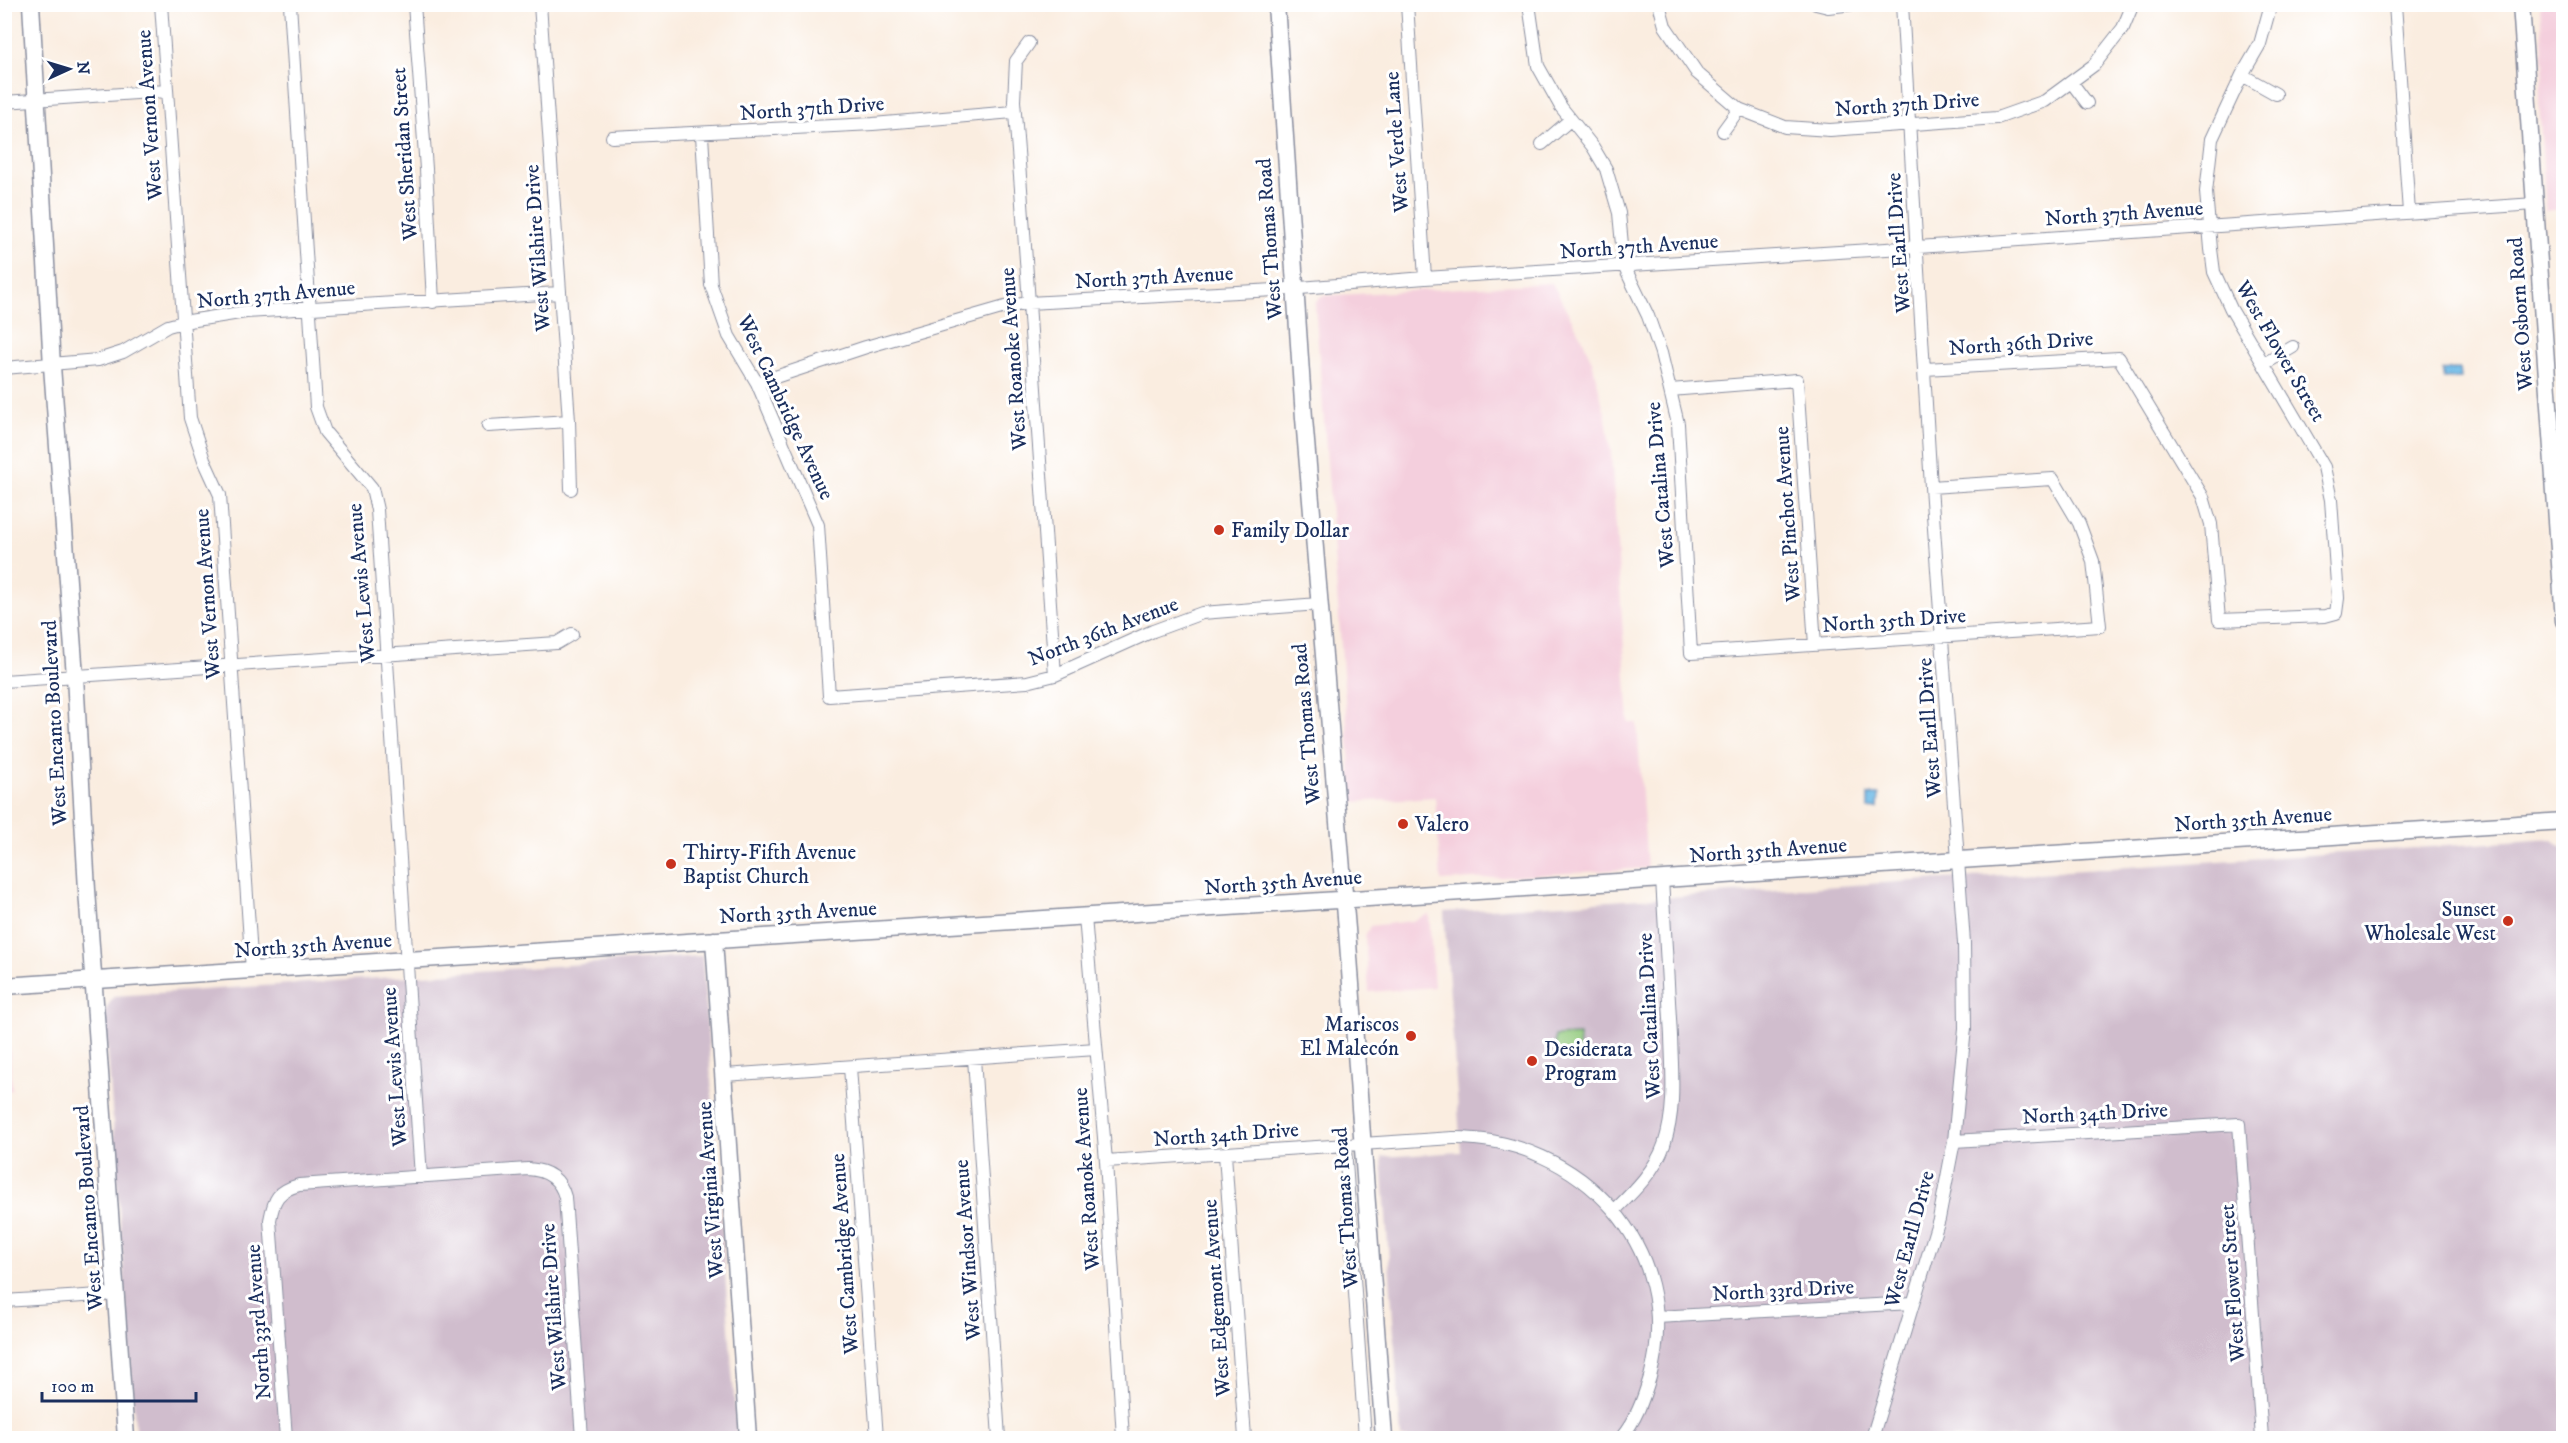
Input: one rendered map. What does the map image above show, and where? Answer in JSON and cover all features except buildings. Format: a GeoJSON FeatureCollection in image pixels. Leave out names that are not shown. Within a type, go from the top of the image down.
{"type":"FeatureCollection","features":[{"type":"Feature","properties":{"kind":"main road","name":"West Encanto Boulevard"},"geometry":{"type":"LineString","coordinates":[[31,4],[52,366],[126,1438]]}},
{"type":"Feature","properties":{"kind":"main road","name":"West Thomas Road"},"geometry":{"type":"LineString","coordinates":[[1276,4],[1295,289],[1384,1438]]}},
{"type":"Feature","properties":{"kind":"main road","name":"West Osborn Road"},"geometry":{"type":"LineString","coordinates":[[2521,4],[2564,621]]}},
{"type":"Feature","properties":{"kind":"main road","name":"North 35th Avenue"},"geometry":{"type":"LineString","coordinates":[[4,986],[2564,821]]}},
{"type":"Feature","properties":{"kind":"main road","name":"West Virginia Avenue"},"geometry":{"type":"LineString","coordinates":[[714,940],[748,1438]]}},
{"type":"Feature","properties":{"kind":"street","name":"West Vernon Avenue"},"geometry":{"type":"LineString","coordinates":[[161,4],[190,418],[204,460],[220,495],[252,971]]}},
{"type":"Feature","properties":{"kind":"street","name":"West Lewis Avenue"},"geometry":{"type":"LineString","coordinates":[[290,4],[316,407],[325,432],[372,488],[376,510],[421,1177]]}},
{"type":"Feature","properties":{"kind":"street","name":"West Sheridan Street"},"geometry":{"type":"LineString","coordinates":[[414,4],[433,302]]}},
{"type":"Feature","properties":{"kind":"street","name":"West Wilshire Drive"},"geometry":{"type":"LineString","coordinates":[[540,4],[570,421],[571,489]]}},
{"type":"Feature","properties":{"kind":"street","name":"West Verde Lane"},"geometry":{"type":"LineString","coordinates":[[1407,4],[1425,278]]}},
{"type":"Feature","properties":{"kind":"street","name":"West Catalina Drive"},"geometry":{"type":"LineString","coordinates":[[1529,4],[1538,66],[1570,120],[1593,147],[1606,169],[1619,213],[1624,266],[1648,316],[1670,390],[1678,424],[1691,653]]}},
{"type":"Feature","properties":{"kind":"street","name":"North 37th Drive"},"geometry":{"type":"LineString","coordinates":[[1659,4],[1665,26],[1697,73],[1739,109],[1785,127],[1830,130],[1997,118],[2045,101],[2094,65],[2123,28],[2133,4]]}},
{"type":"Feature","properties":{"kind":"street"},"geometry":{"type":"LineString","coordinates":[[1816,4],[1828,7],[1853,4]]}},
{"type":"Feature","properties":{"kind":"street","name":"West Earll Drive"},"geometry":{"type":"LineString","coordinates":[[1872,1438],[1939,1219],[1954,1142],[1965,1028],[1964,943],[1931,487],[1902,4]]}},
{"type":"Feature","properties":{"kind":"street","name":"West Flower Street"},"geometry":{"type":"LineString","coordinates":[[2271,4],[2260,44],[2242,75],[2212,139],[2206,192],[2214,272],[2231,309],[2315,448],[2329,482],[2338,598],[2336,613]]}},
{"type":"Feature","properties":{"kind":"street"},"geometry":{"type":"LineString","coordinates":[[2395,4],[2409,213]]}},
{"type":"Feature","properties":{"kind":"street","name":"West Roanoke Avenue"},"geometry":{"type":"LineString","coordinates":[[1029,43],[1016,61],[1014,112],[1055,675]]}},
{"type":"Feature","properties":{"kind":"street"},"geometry":{"type":"LineString","coordinates":[[2242,75],[2276,94]]}},
{"type":"Feature","properties":{"kind":"street"},"geometry":{"type":"LineString","coordinates":[[2072,83],[2087,102]]}},
{"type":"Feature","properties":{"kind":"street"},"geometry":{"type":"LineString","coordinates":[[4,102],[166,91]]}},
{"type":"Feature","properties":{"kind":"street"},"geometry":{"type":"LineString","coordinates":[[1723,131],[1739,109]]}},
{"type":"Feature","properties":{"kind":"street","name":"North 37th Drive"},"geometry":{"type":"LineString","coordinates":[[612,137],[702,135],[1014,112]]}},
{"type":"Feature","properties":{"kind":"street"},"geometry":{"type":"LineString","coordinates":[[1542,144],[1570,120]]}},
{"type":"Feature","properties":{"kind":"street","name":"West Cambridge Avenue"},"geometry":{"type":"LineString","coordinates":[[702,135],[711,285],[729,336],[757,383],[818,525],[829,696]]}},
{"type":"Feature","properties":{"kind":"street","name":"North 37th Avenue"},"geometry":{"type":"LineString","coordinates":[[757,383],[866,347],[1005,307],[1028,303],[1295,289],[1425,278],[1918,247],[2535,204]]}},
{"type":"Feature","properties":{"kind":"street","name":"North 37th Avenue"},"geometry":{"type":"LineString","coordinates":[[4,368],[82,363],[115,354],[153,337],[168,326],[246,312],[559,293]]}},
{"type":"Feature","properties":{"kind":"street"},"geometry":{"type":"LineString","coordinates":[[2264,363],[2293,347]]}},
{"type":"Feature","properties":{"kind":"street","name":"North 36th Drive"},"geometry":{"type":"LineString","coordinates":[[1925,369],[2119,358],[2203,497],[2211,524],[2219,620],[2325,616],[2336,613]]}},
{"type":"Feature","properties":{"kind":"street","name":"West Pinchot Avenue"},"geometry":{"type":"LineString","coordinates":[[1670,390],[1797,380],[1815,645]]}},
{"type":"Feature","properties":{"kind":"street"},"geometry":{"type":"LineString","coordinates":[[488,426],[570,421]]}},
{"type":"Feature","properties":{"kind":"street","name":"North 35th Drive"},"geometry":{"type":"LineString","coordinates":[[1691,653],[2100,626],[2093,561],[2079,524],[2053,479],[1931,487]]}},
{"type":"Feature","properties":{"kind":"street","name":"North 36th Avenue"},"geometry":{"type":"LineString","coordinates":[[829,696],[1027,682],[1055,675],[1153,631],[1202,613],[1319,604]]}},
{"type":"Feature","properties":{"kind":"street"},"geometry":{"type":"LineString","coordinates":[[4,681],[557,643],[572,634]]}},
{"type":"Feature","properties":{"kind":"street","name":"West Catalina Drive"},"geometry":{"type":"LineString","coordinates":[[1614,1211],[1638,1186],[1657,1160],[1664,1146],[1673,1113],[1670,1006],[1662,879]]}},
{"type":"Feature","properties":{"kind":"street","name":"West Roanoke Avenue"},"geometry":{"type":"LineString","coordinates":[[1085,917],[1106,1161],[1123,1438]]}},
{"type":"Feature","properties":{"kind":"street"},"geometry":{"type":"LineString","coordinates":[[725,1076],[1096,1050]]}},
{"type":"Feature","properties":{"kind":"street","name":"West Windsor Avenue"},"geometry":{"type":"LineString","coordinates":[[974,1058],[999,1438]]}},
{"type":"Feature","properties":{"kind":"street","name":"West Cambridge Avenue"},"geometry":{"type":"LineString","coordinates":[[850,1067],[877,1438]]}},
{"type":"Feature","properties":{"kind":"street","name":"West Flower Street"},"geometry":{"type":"LineString","coordinates":[[2239,1124],[2262,1438]]}},
{"type":"Feature","properties":{"kind":"street","name":"North 34th Drive"},"geometry":{"type":"LineString","coordinates":[[1954,1142],[2239,1124]]}},
{"type":"Feature","properties":{"kind":"street","name":"North 34th Drive"},"geometry":{"type":"LineString","coordinates":[[1106,1161],[1363,1146],[1453,1138],[1503,1142],[1539,1154],[1566,1170],[1591,1186],[1614,1211]]}},
{"type":"Feature","properties":{"kind":"street","name":"West Thomas Road"},"geometry":{"type":"LineString","coordinates":[[1345,1147],[1365,1438]]}},
{"type":"Feature","properties":{"kind":"street","name":"West Edgemont Avenue"},"geometry":{"type":"LineString","coordinates":[[1225,1154],[1245,1438]]}},
{"type":"Feature","properties":{"kind":"street","name":"West Wilshire Drive"},"geometry":{"type":"LineString","coordinates":[[421,1177],[537,1169],[552,1176],[561,1185],[565,1197],[582,1438]]}},
{"type":"Feature","properties":{"kind":"street","name":"North 33rd Avenue"},"geometry":{"type":"LineString","coordinates":[[286,1438],[270,1220],[273,1203],[284,1190],[299,1185],[421,1177]]}},
{"type":"Feature","properties":{"kind":"street"},"geometry":{"type":"LineString","coordinates":[[1614,1211],[1642,1252],[1657,1317],[1656,1354],[1647,1388],[1635,1421],[1621,1438]]}},
{"type":"Feature","properties":{"kind":"street"},"geometry":{"type":"LineString","coordinates":[[4,1301],[116,1294]]}},
{"type":"Feature","properties":{"kind":"street","name":"North 33rd Drive"},"geometry":{"type":"LineString","coordinates":[[1657,1317],[1912,1302]]}},
{"type":"Feature","properties":{"kind":"shaded area"},"geometry":{"type":"Polygon","coordinates":[[[2540,5],[2564,5],[2563,209],[2546,211],[2539,101],[2544,65],[2540,5]]]}},
{"type":"Feature","properties":{"kind":"shaded area"},"geometry":{"type":"Polygon","coordinates":[[[1552,283],[1583,340],[1592,362],[1606,418],[1611,454],[1629,723],[1637,723],[1647,868],[1441,881],[1435,797],[1353,802],[1315,304],[1321,296],[1552,283]]]}},
{"type":"Feature","properties":{"kind":"shaded area"},"geometry":{"type":"Polygon","coordinates":[[[2552,839],[2563,848],[2563,1438],[1401,1438],[1382,1157],[1461,1152],[1444,912],[2552,839]]]}},
{"type":"Feature","properties":{"kind":"shaded area"},"geometry":{"type":"Polygon","coordinates":[[[1429,914],[1434,987],[1369,992],[1365,936],[1370,926],[1412,921],[1429,914]]]}},
{"type":"Feature","properties":{"kind":"shaded area"},"geometry":{"type":"Polygon","coordinates":[[[702,956],[737,1438],[136,1438],[105,1011],[114,996],[702,956]]]}},
{"type":"Feature","properties":{"kind":"shaded area"},"geometry":{"type":"Polygon","coordinates":[[[5,1007],[7,1007],[12,1090],[5,1091],[5,1007]]]}},
{"type":"Feature","properties":{"kind":"green space"},"geometry":{"type":"Polygon","coordinates":[[[1579,1035],[1580,1056],[1556,1057],[1555,1036],[1579,1035]]]}},
{"type":"Feature","properties":{"kind":"water"},"geometry":{"type":"Polygon","coordinates":[[[2460,369],[2461,378],[2443,379],[2443,370],[2460,369]]]}},
{"type":"Feature","properties":{"kind":"water"},"geometry":{"type":"Polygon","coordinates":[[[1868,795],[1879,795],[1878,808],[1868,809],[1868,795]]]}},
{"type":"Feature","properties":{"kind":"place","name":"Family Dollar"},"geometry":{"type":"Point","coordinates":[1219,530]}},
{"type":"Feature","properties":{"kind":"place","name":"Valero"},"geometry":{"type":"Point","coordinates":[1403,824]}},
{"type":"Feature","properties":{"kind":"place","name":"Thirty-Fifth Avenue Baptist Church"},"geometry":{"type":"Point","coordinates":[671,864]}},
{"type":"Feature","properties":{"kind":"place","name":"Sunset Wholesale West"},"geometry":{"type":"Point","coordinates":[2508,921]}},
{"type":"Feature","properties":{"kind":"place","name":"Mariscos El Malecón"},"geometry":{"type":"Point","coordinates":[1411,1036]}},
{"type":"Feature","properties":{"kind":"place","name":"Desiderata Program"},"geometry":{"type":"Point","coordinates":[1532,1061]}}]}
